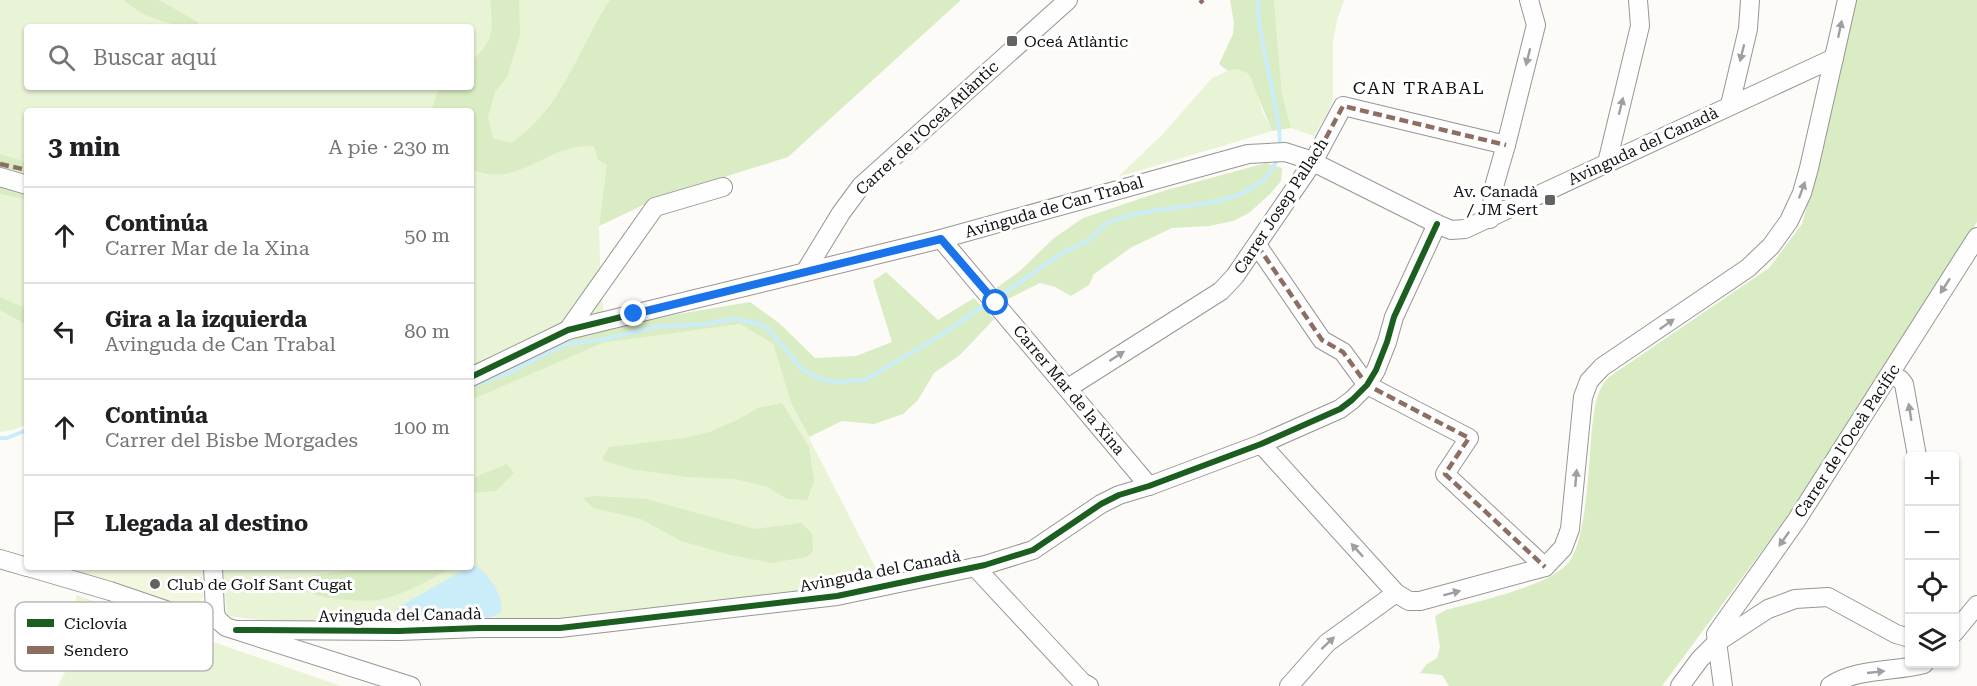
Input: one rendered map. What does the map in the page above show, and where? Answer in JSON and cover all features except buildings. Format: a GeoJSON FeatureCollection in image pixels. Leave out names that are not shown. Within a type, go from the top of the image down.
{"type":"FeatureCollection","features":[{"type":"Feature","properties":{"kind":"street","name":"Carrer de l'Oceà Atlàntic"},"geometry":{"type":"LineString","coordinates":[[805,272],[841,213],[861,186],[1068,0]]}},
{"type":"Feature","properties":{"kind":"street"},"geometry":{"type":"LineString","coordinates":[[1490,219],[1495,183],[1536,25],[1529,0]]}},
{"type":"Feature","properties":{"kind":"street"},"geometry":{"type":"LineString","coordinates":[[1607,163],[1640,26],[1638,0]]}},
{"type":"Feature","properties":{"kind":"street"},"geometry":{"type":"LineString","coordinates":[[1730,105],[1748,29],[1750,0]]}},
{"type":"Feature","properties":{"kind":"street"},"geometry":{"type":"LineString","coordinates":[[1261,444],[1396,593],[1409,601],[1420,601],[1545,567],[1563,548],[1570,529],[1583,397],[1589,381],[1602,367],[1748,268],[1771,246],[1789,221],[1802,192],[1847,0]]}},
{"type":"Feature","properties":{"kind":"street","name":"Avinguda del Canadà"},"geometry":{"type":"LineString","coordinates":[[236,630],[560,628],[837,596],[975,567],[1033,550],[1101,504],[1119,495],[1261,444],[1340,409],[1367,385],[1376,370],[1388,342],[1394,317],[1444,227],[1465,229],[1490,219],[1834,58]]}},
{"type":"Feature","properties":{"kind":"street","name":"Carrer Josep Pallach"},"geometry":{"type":"LineString","coordinates":[[1068,388],[1221,291],[1257,245],[1312,162],[1343,106],[1506,145]]}},
{"type":"Feature","properties":{"kind":"street","name":"Avinguda de Can Trabal"},"geometry":{"type":"LineString","coordinates":[[474,376],[568,330],[941,239],[1248,154],[1269,152],[1291,154],[1312,162],[1444,227]]}},
{"type":"Feature","properties":{"kind":"street"},"geometry":{"type":"LineString","coordinates":[[0,177],[24,184]]}},
{"type":"Feature","properties":{"kind":"street"},"geometry":{"type":"LineString","coordinates":[[568,330],[655,207],[723,187]]}},
{"type":"Feature","properties":{"kind":"street","name":"Carrer de l'Oceà Pacífic"},"geometry":{"type":"LineString","coordinates":[[1716,643],[1716,634],[1796,521],[1977,237]]}},
{"type":"Feature","properties":{"kind":"street","name":"Carrer Mar de la Xina"},"geometry":{"type":"LineString","coordinates":[[941,239],[1149,486]]}},
{"type":"Feature","properties":{"kind":"street"},"geometry":{"type":"LineString","coordinates":[[1257,245],[1322,340],[1343,352],[1367,385],[1469,438],[1444,474],[1545,567]]}},
{"type":"Feature","properties":{"kind":"street"},"geometry":{"type":"LineString","coordinates":[[1890,375],[1900,379],[1904,384],[1916,452]]}},
{"type":"Feature","properties":{"kind":"street"},"geometry":{"type":"LineString","coordinates":[[0,559],[24,566]]}},
{"type":"Feature","properties":{"kind":"street"},"geometry":{"type":"LineString","coordinates":[[975,567],[1082,682],[1089,686]]}},
{"type":"Feature","properties":{"kind":"street"},"geometry":{"type":"LineString","coordinates":[[37,570],[142,602]]}},
{"type":"Feature","properties":{"kind":"street"},"geometry":{"type":"LineString","coordinates":[[213,570],[213,601],[217,619],[226,627],[411,686]]}},
{"type":"Feature","properties":{"kind":"street"},"geometry":{"type":"LineString","coordinates":[[1288,686],[1327,643],[1396,593]]}},
{"type":"Feature","properties":{"kind":"street"},"geometry":{"type":"LineString","coordinates":[[1680,686],[1700,659],[1716,643],[1759,614],[1781,603],[1796,599],[1828,597],[1896,634],[1905,637]]}},
{"type":"Feature","properties":{"kind":"street"},"geometry":{"type":"LineString","coordinates":[[1959,627],[1977,605]]}},
{"type":"Feature","properties":{"kind":"street"},"geometry":{"type":"LineString","coordinates":[[213,619],[217,619]]}},
{"type":"Feature","properties":{"kind":"street","name":"Avinguda del Canadà"},"geometry":{"type":"LineString","coordinates":[[325,658],[327,630]]}},
{"type":"Feature","properties":{"kind":"street"},"geometry":{"type":"LineString","coordinates":[[1716,643],[1723,686]]}},
{"type":"Feature","properties":{"kind":"street"},"geometry":{"type":"LineString","coordinates":[[1830,686],[1841,679],[1864,673],[1905,668]]}},
{"type":"Feature","properties":{"kind":"green space"},"geometry":{"type":"Polygon","coordinates":[[[0,0],[632,0],[599,226],[601,295],[604,313],[474,363],[474,108],[24,108],[24,161],[0,154],[0,0]]]}},
{"type":"Feature","properties":{"kind":"green space"},"geometry":{"type":"Polygon","coordinates":[[[124,0],[159,0],[198,24],[174,24],[158,20],[124,0]]]}},
{"type":"Feature","properties":{"kind":"green space"},"geometry":{"type":"Polygon","coordinates":[[[490,0],[519,0],[520,35],[507,77],[495,92],[488,117],[493,138],[511,143],[529,129],[556,96],[610,0],[961,0],[788,157],[658,198],[599,226],[607,165],[598,160],[594,146],[561,151],[519,170],[504,174],[488,174],[474,170],[474,108],[432,108],[438,90],[474,90],[474,57],[486,45],[491,32],[490,0]]]}},
{"type":"Feature","properties":{"kind":"green space"},"geometry":{"type":"Polygon","coordinates":[[[1230,0],[1274,0],[1282,94],[1291,128],[1272,131],[1249,74],[1238,69],[1228,71],[1219,64],[1233,34],[1234,23],[1230,0]]]}},
{"type":"Feature","properties":{"kind":"green space"},"geometry":{"type":"Polygon","coordinates":[[[1274,0],[1344,0],[1333,42],[1333,98],[1314,136],[1291,128],[1282,94],[1274,0]]]}},
{"type":"Feature","properties":{"kind":"green space"},"geometry":{"type":"Polygon","coordinates":[[[1855,0],[1977,0],[1977,222],[1893,356],[1790,513],[1662,686],[1449,686],[1442,675],[1420,673],[1427,664],[1437,658],[1440,647],[1435,616],[1446,610],[1533,584],[1563,568],[1571,559],[1581,532],[1595,407],[1604,382],[1769,268],[1802,224],[1855,0]]]}},
{"type":"Feature","properties":{"kind":"green space"},"geometry":{"type":"Polygon","coordinates":[[[1238,69],[1249,74],[1254,83],[1263,113],[1272,131],[1118,177],[1163,134],[1212,78],[1238,69]]]}},
{"type":"Feature","properties":{"kind":"green space"},"geometry":{"type":"Polygon","coordinates":[[[0,154],[24,161],[24,199],[0,194],[0,154]]]}},
{"type":"Feature","properties":{"kind":"green space"},"geometry":{"type":"Polygon","coordinates":[[[1266,163],[1282,168],[1281,181],[1249,213],[1233,221],[1209,226],[1172,228],[1132,247],[1094,274],[1089,285],[1071,296],[1055,287],[1040,283],[1006,300],[995,289],[1021,270],[1054,238],[1083,218],[1163,191],[1266,163]]]}},
{"type":"Feature","properties":{"kind":"green space"},"geometry":{"type":"Polygon","coordinates":[[[0,194],[24,199],[24,425],[0,432],[0,194]]]}},
{"type":"Feature","properties":{"kind":"green space"},"geometry":{"type":"Polygon","coordinates":[[[886,272],[938,320],[974,298],[994,319],[960,355],[934,373],[918,400],[903,414],[874,424],[842,421],[809,437],[791,403],[773,344],[740,324],[603,343],[474,399],[474,363],[604,313],[607,326],[750,302],[779,323],[815,358],[856,356],[892,342],[873,281],[886,272]]]}},
{"type":"Feature","properties":{"kind":"green space"},"geometry":{"type":"Polygon","coordinates":[[[0,297],[24,308],[24,323],[0,310],[0,297]]]}},
{"type":"Feature","properties":{"kind":"green space"},"geometry":{"type":"Polygon","coordinates":[[[740,324],[773,344],[791,403],[882,580],[562,620],[269,621],[227,616],[223,570],[474,570],[474,399],[603,343],[740,324]]]}},
{"type":"Feature","properties":{"kind":"green space"},"geometry":{"type":"Polygon","coordinates":[[[782,403],[809,447],[814,481],[807,500],[787,499],[768,487],[735,479],[687,477],[631,469],[602,460],[609,447],[684,438],[710,432],[758,408],[782,403]]]}},
{"type":"Feature","properties":{"kind":"green space"},"geometry":{"type":"Polygon","coordinates":[[[507,464],[514,473],[496,491],[474,493],[474,478],[507,464]]]}},
{"type":"Feature","properties":{"kind":"green space"},"geometry":{"type":"Polygon","coordinates":[[[595,496],[646,499],[755,529],[801,523],[812,533],[813,550],[807,557],[771,563],[727,554],[681,541],[641,519],[593,508],[583,498],[595,496]]]}},
{"type":"Feature","properties":{"kind":"green space","name":"Club de Golf Sant Cugat"},"geometry":{"type":"Polygon","coordinates":[[[77,570],[202,570],[204,588],[199,602],[166,602],[77,575],[77,570]]]}},
{"type":"Feature","properties":{"kind":"green space"},"geometry":{"type":"Polygon","coordinates":[[[350,570],[448,570],[392,596],[367,601],[313,594],[307,583],[310,576],[350,570]]]}},
{"type":"Feature","properties":{"kind":"green space"},"geometry":{"type":"Polygon","coordinates":[[[76,595],[96,602],[76,602],[76,595]]]}},
{"type":"Feature","properties":{"kind":"green space"},"geometry":{"type":"Polygon","coordinates":[[[213,642],[341,686],[58,686],[66,671],[213,671],[213,642]]]}},
{"type":"Feature","properties":{"kind":"water"},"geometry":{"type":"Polygon","coordinates":[[[477,566],[486,575],[498,593],[502,606],[501,612],[495,616],[484,618],[395,615],[397,608],[464,570],[474,570],[474,567],[477,566]]]}},
{"type":"Feature","properties":{"kind":"waterway"},"geometry":{"type":"LineString","coordinates":[[1258,0],[1259,24],[1279,125],[1280,147]]}},
{"type":"Feature","properties":{"kind":"waterway"},"geometry":{"type":"LineString","coordinates":[[996,298],[1061,254],[1095,235],[1106,224],[1150,211],[1227,199],[1249,190],[1266,177],[1278,157]]}},
{"type":"Feature","properties":{"kind":"waterway"},"geometry":{"type":"LineString","coordinates":[[474,385],[511,372],[568,344],[605,339],[656,327],[703,324],[734,319],[756,323],[767,328],[802,369],[818,378],[834,382],[865,380],[943,334],[987,303]]}},
{"type":"Feature","properties":{"kind":"waterway"},"geometry":{"type":"LineString","coordinates":[[0,438],[7,438],[24,431]]}},
{"type":"Feature","properties":{"kind":"marked path"},"geometry":{"type":"LineString","coordinates":[[1200,0],[1203,3]]}},
{"type":"Feature","properties":{"kind":"marked path"},"geometry":{"type":"LineString","coordinates":[[1313,162],[1343,106],[1506,145]]}},
{"type":"Feature","properties":{"kind":"marked path"},"geometry":{"type":"LineString","coordinates":[[0,164],[24,169]]}},
{"type":"Feature","properties":{"kind":"marked path"},"geometry":{"type":"LineString","coordinates":[[1257,245],[1322,340],[1343,352],[1367,385],[1469,438],[1445,474],[1545,567]]}},
{"type":"Feature","properties":{"kind":"cycle path"},"geometry":{"type":"LineString","coordinates":[[236,630],[399,631],[560,628],[837,596],[985,565],[1033,550],[1101,504],[1119,495],[1261,444],[1340,409],[1352,400],[1367,385],[1376,370],[1394,317],[1437,224]]}},
{"type":"Feature","properties":{"kind":"cycle path"},"geometry":{"type":"LineString","coordinates":[[474,376],[568,330],[928,242]]}},
{"type":"Feature","properties":{"kind":"place","name":"Oceá Atlàntic"},"geometry":{"type":"Point","coordinates":[1012,41]}},
{"type":"Feature","properties":{"kind":"place","name":"Av. Canadà / JM Sert"},"geometry":{"type":"Point","coordinates":[1550,200]}},
{"type":"Feature","properties":{"kind":"place","name":"Club de Golf Sant Cugat"},"geometry":{"type":"Point","coordinates":[155,584]}},
{"type":"Feature","properties":{"kind":"district","name":"CAN TRABAL"},"geometry":{"type":"Point","coordinates":[1419,87]}},
{"type":"Feature","properties":{"kind":"route"},"geometry":{"type":"LineString","coordinates":[[634,314],[941,239],[996,303]]}}]}
